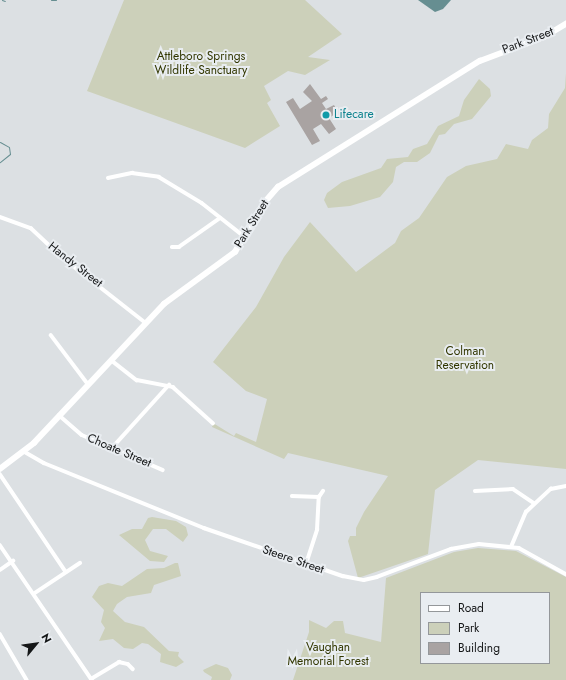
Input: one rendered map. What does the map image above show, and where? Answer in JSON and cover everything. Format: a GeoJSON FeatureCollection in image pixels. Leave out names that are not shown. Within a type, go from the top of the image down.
{"type":"FeatureCollection","features":[{"type":"Feature","properties":{"kind":"main road","name":"Park Street"},"geometry":{"type":"LineString","coordinates":[[0,469],[25,452],[146,322],[174,295],[228,259],[245,237],[264,203],[288,179],[480,61],[544,37],[566,24]]}},
{"type":"Feature","properties":{"kind":"street"},"geometry":{"type":"LineString","coordinates":[[108,178],[151,174],[202,203],[245,237]]}},
{"type":"Feature","properties":{"kind":"street","name":"Handy Street"},"geometry":{"type":"LineString","coordinates":[[0,217],[31,228],[63,258],[146,322]]}},
{"type":"Feature","properties":{"kind":"street"},"geometry":{"type":"LineString","coordinates":[[172,247],[179,247],[220,218]]}},
{"type":"Feature","properties":{"kind":"street"},"geometry":{"type":"LineString","coordinates":[[51,335],[88,384]]}},
{"type":"Feature","properties":{"kind":"street"},"geometry":{"type":"LineString","coordinates":[[111,360],[137,380],[169,386],[213,423]]}},
{"type":"Feature","properties":{"kind":"street"},"geometry":{"type":"LineString","coordinates":[[112,448],[169,386]]}},
{"type":"Feature","properties":{"kind":"street","name":"Choate Street"},"geometry":{"type":"LineString","coordinates":[[59,415],[82,435],[163,470]]}},
{"type":"Feature","properties":{"kind":"street","name":"Steere Street"},"geometry":{"type":"LineString","coordinates":[[25,452],[136,501],[306,564],[364,580],[464,546],[511,547],[528,552],[566,574]]}},
{"type":"Feature","properties":{"kind":"street"},"geometry":{"type":"LineString","coordinates":[[0,474],[66,572]]}},
{"type":"Feature","properties":{"kind":"street"},"geometry":{"type":"LineString","coordinates":[[511,547],[520,519],[534,503],[551,489],[566,486]]}},
{"type":"Feature","properties":{"kind":"street"},"geometry":{"type":"LineString","coordinates":[[475,491],[513,489],[534,503]]}},
{"type":"Feature","properties":{"kind":"street"},"geometry":{"type":"LineString","coordinates":[[306,564],[317,530],[318,497],[323,491]]}},
{"type":"Feature","properties":{"kind":"street"},"geometry":{"type":"LineString","coordinates":[[292,496],[318,497]]}},
{"type":"Feature","properties":{"kind":"street"},"geometry":{"type":"LineString","coordinates":[[0,545],[35,593],[92,679],[119,662],[128,664],[133,669]]}},
{"type":"Feature","properties":{"kind":"street"},"geometry":{"type":"LineString","coordinates":[[0,570],[13,561]]}},
{"type":"Feature","properties":{"kind":"street"},"geometry":{"type":"LineString","coordinates":[[35,593],[80,563]]}},
{"type":"Feature","properties":{"kind":"street"},"geometry":{"type":"LineString","coordinates":[[0,634],[27,680]]}},
{"type":"Feature","properties":{"kind":"green space","name":"Attleboro Springs Wildlife Sanctuary"},"geometry":{"type":"Polygon","coordinates":[[[124,0],[305,0],[342,34],[308,57],[330,60],[305,75],[288,71],[264,86],[271,100],[267,103],[280,126],[245,148],[87,91],[124,0]]]}},
{"type":"Feature","properties":{"kind":"green space","name":"Colman Reservation"},"geometry":{"type":"Polygon","coordinates":[[[566,73],[566,469],[478,460],[435,490],[428,554],[358,578],[348,541],[350,536],[356,536],[356,528],[364,512],[388,476],[288,453],[284,459],[212,427],[213,423],[234,436],[236,433],[256,442],[267,399],[246,391],[213,362],[256,307],[284,257],[310,222],[356,272],[395,243],[401,231],[419,218],[447,177],[466,166],[497,159],[506,144],[528,149],[532,140],[548,128],[549,114],[565,88],[566,73]]]}},
{"type":"Feature","properties":{"kind":"green space"},"geometry":{"type":"Polygon","coordinates":[[[479,79],[490,89],[491,96],[472,119],[454,124],[445,134],[439,135],[430,153],[417,162],[404,162],[396,167],[393,182],[380,197],[350,206],[328,208],[324,200],[327,193],[342,182],[381,168],[387,159],[408,157],[413,149],[427,144],[438,126],[459,116],[464,100],[479,79]]]}},
{"type":"Feature","properties":{"kind":"green space"},"geometry":{"type":"Polygon","coordinates":[[[152,517],[176,521],[186,527],[188,535],[183,542],[166,529],[153,529],[145,540],[150,551],[168,556],[164,562],[150,561],[119,535],[132,529],[142,529],[148,518],[152,517]]]}},
{"type":"Feature","properties":{"kind":"green space","name":"Vaughan Memorial Forest"},"geometry":{"type":"Polygon","coordinates":[[[478,548],[516,551],[566,577],[566,680],[293,680],[309,632],[309,620],[326,628],[334,621],[343,621],[345,633],[381,642],[386,578],[454,552],[478,548]]]}},
{"type":"Feature","properties":{"kind":"green space"},"geometry":{"type":"Polygon","coordinates":[[[178,563],[181,576],[154,585],[151,593],[127,597],[117,604],[113,611],[125,622],[144,627],[169,651],[179,652],[178,656],[184,662],[176,667],[160,662],[161,654],[148,644],[142,643],[133,649],[124,648],[113,639],[99,641],[105,628],[101,622],[104,610],[92,597],[99,586],[108,583],[122,586],[147,569],[164,568],[178,563]]]}},
{"type":"Feature","properties":{"kind":"green space"},"geometry":{"type":"Polygon","coordinates":[[[216,664],[228,668],[232,675],[230,680],[211,680],[212,677],[204,672],[203,670],[216,664]]]}},
{"type":"Feature","properties":{"kind":"water"},"geometry":{"type":"Polygon","coordinates":[[[418,0],[451,0],[443,9],[435,12],[418,0]]]}},
{"type":"Feature","properties":{"kind":"building","name":"Lifecare"},"geometry":{"type":"Polygon","coordinates":[[[310,84],[321,99],[326,96],[328,99],[322,103],[326,109],[334,105],[338,112],[329,118],[336,129],[329,134],[321,124],[313,129],[320,141],[312,145],[286,102],[293,98],[300,109],[312,101],[303,92],[310,84]]]}},
{"type":"Feature","properties":{"kind":"waterway"},"geometry":{"type":"LineString","coordinates":[[51,0],[56,0]]}},
{"type":"Feature","properties":{"kind":"waterway"},"geometry":{"type":"LineString","coordinates":[[0,142],[9,147],[10,154],[0,162]]}},
{"type":"Feature","properties":{"kind":"place","name":"Lifecare"},"geometry":{"type":"Point","coordinates":[326,115]}}]}
